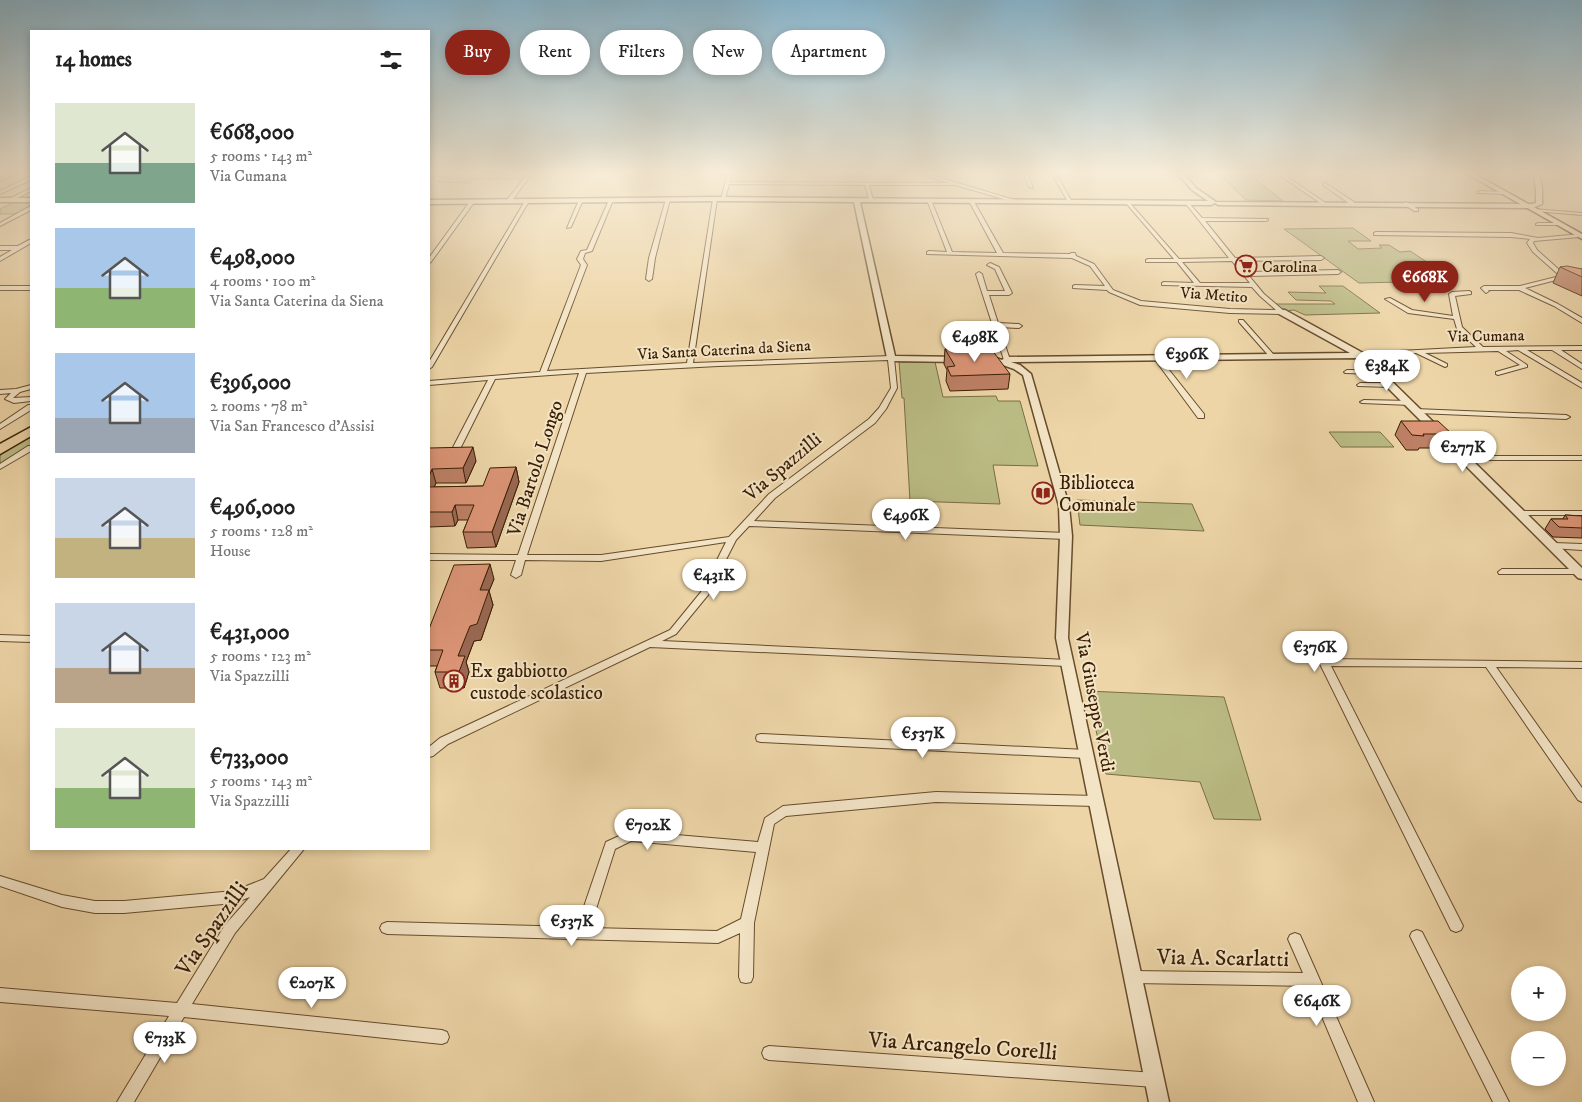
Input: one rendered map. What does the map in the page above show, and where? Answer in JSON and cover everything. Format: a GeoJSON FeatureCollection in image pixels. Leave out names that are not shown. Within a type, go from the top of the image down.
{"type":"FeatureCollection","features":[{"type":"Feature","properties":{"kind":"highway"},"geometry":{"type":"LineString","coordinates":[[0,442],[30,425]]}},
{"type":"Feature","properties":{"kind":"highway"},"geometry":{"type":"LineString","coordinates":[[0,450],[30,433]]}},
{"type":"Feature","properties":{"kind":"main road"},"geometry":{"type":"LineString","coordinates":[[1558,224],[1580,236]]}},
{"type":"Feature","properties":{"kind":"street"},"geometry":{"type":"LineString","coordinates":[[430,260],[456,223]]}},
{"type":"Feature","properties":{"kind":"street"},"geometry":{"type":"LineString","coordinates":[[430,365],[514,223]]}},
{"type":"Feature","properties":{"kind":"street"},"geometry":{"type":"LineString","coordinates":[[543,373],[584,265],[580,259],[583,252],[589,251],[601,223]]}},
{"type":"Feature","properties":{"kind":"street"},"geometry":{"type":"LineString","coordinates":[[648,279],[661,223]]}},
{"type":"Feature","properties":{"kind":"street"},"geometry":{"type":"LineString","coordinates":[[690,364],[710,223]]}},
{"type":"Feature","properties":{"kind":"street"},"geometry":{"type":"LineString","coordinates":[[862,223],[891,358]]}},
{"type":"Feature","properties":{"kind":"street"},"geometry":{"type":"LineString","coordinates":[[938,223],[950,253]]}},
{"type":"Feature","properties":{"kind":"street"},"geometry":{"type":"LineString","coordinates":[[984,223],[1000,253]]}},
{"type":"Feature","properties":{"kind":"street"},"geometry":{"type":"LineString","coordinates":[[1146,223],[1199,285]]}},
{"type":"Feature","properties":{"kind":"street"},"geometry":{"type":"LineString","coordinates":[[1205,223],[1254,285],[1282,312]]}},
{"type":"Feature","properties":{"kind":"street"},"geometry":{"type":"LineString","coordinates":[[1538,224],[1558,224]]}},
{"type":"Feature","properties":{"kind":"street"},"geometry":{"type":"LineString","coordinates":[[1376,234],[1511,236],[1537,239],[1580,236]]}},
{"type":"Feature","properties":{"kind":"street"},"geometry":{"type":"LineString","coordinates":[[1537,239],[1532,240],[1530,243],[1562,275],[1559,277]]}},
{"type":"Feature","properties":{"kind":"street"},"geometry":{"type":"LineString","coordinates":[[0,259],[30,242]]}},
{"type":"Feature","properties":{"kind":"street"},"geometry":{"type":"LineString","coordinates":[[0,248],[18,248]]}},
{"type":"Feature","properties":{"kind":"street","name":"Via Metito"},"geometry":{"type":"LineString","coordinates":[[930,253],[1073,255],[1092,265],[1109,288],[1128,300],[1146,304],[1236,311],[1282,312],[1360,355],[1581,573]]}},
{"type":"Feature","properties":{"kind":"street"},"geometry":{"type":"LineString","coordinates":[[977,253],[981,260],[997,268],[1009,293],[985,293]]}},
{"type":"Feature","properties":{"kind":"street"},"geometry":{"type":"LineString","coordinates":[[1148,261],[1321,258]]}},
{"type":"Feature","properties":{"kind":"street"},"geometry":{"type":"LineString","coordinates":[[1245,274],[1338,272]]}},
{"type":"Feature","properties":{"kind":"street"},"geometry":{"type":"LineString","coordinates":[[978,274],[1006,360]]}},
{"type":"Feature","properties":{"kind":"street"},"geometry":{"type":"LineString","coordinates":[[1486,291],[1484,288],[1520,288],[1559,277],[1566,279]]}},
{"type":"Feature","properties":{"kind":"street"},"geometry":{"type":"LineString","coordinates":[[1164,284],[1254,285]]}},
{"type":"Feature","properties":{"kind":"street"},"geometry":{"type":"LineString","coordinates":[[0,288],[30,288]]}},
{"type":"Feature","properties":{"kind":"street"},"geometry":{"type":"LineString","coordinates":[[1075,288],[1109,288]]}},
{"type":"Feature","properties":{"kind":"street"},"geometry":{"type":"LineString","coordinates":[[1520,288],[1556,305],[1582,321]]}},
{"type":"Feature","properties":{"kind":"street"},"geometry":{"type":"LineString","coordinates":[[1469,293],[1452,294],[1459,328],[1482,348]]}},
{"type":"Feature","properties":{"kind":"street"},"geometry":{"type":"LineString","coordinates":[[1388,299],[1410,312],[1458,318]]}},
{"type":"Feature","properties":{"kind":"street"},"geometry":{"type":"LineString","coordinates":[[1241,321],[1271,355]]}},
{"type":"Feature","properties":{"kind":"street"},"geometry":{"type":"LineString","coordinates":[[996,325],[1019,326]]}},
{"type":"Feature","properties":{"kind":"street","name":"Via Cumana"},"geometry":{"type":"LineString","coordinates":[[1360,355],[1482,348],[1582,348]]}},
{"type":"Feature","properties":{"kind":"street"},"geometry":{"type":"LineString","coordinates":[[1497,348],[1525,366],[1498,373]]}},
{"type":"Feature","properties":{"kind":"street"},"geometry":{"type":"LineString","coordinates":[[1519,348],[1582,386]]}},
{"type":"Feature","properties":{"kind":"street"},"geometry":{"type":"LineString","coordinates":[[1553,348],[1582,367]]}},
{"type":"Feature","properties":{"kind":"street"},"geometry":{"type":"LineString","coordinates":[[1416,351],[1445,365]]}},
{"type":"Feature","properties":{"kind":"street","name":"Via Santa Caterina da Siena"},"geometry":{"type":"LineString","coordinates":[[430,383],[543,373],[690,364],[891,358],[983,359],[1006,360],[1025,368],[1053,359],[1360,355]]}},
{"type":"Feature","properties":{"kind":"street"},"geometry":{"type":"LineString","coordinates":[[1156,357],[1201,416]]}},
{"type":"Feature","properties":{"kind":"street","name":"Via Spazzilli"},"geometry":{"type":"LineString","coordinates":[[430,752],[444,741],[673,632],[705,593],[732,539],[772,496],[872,421],[894,388],[891,358]]}},
{"type":"Feature","properties":{"kind":"street"},"geometry":{"type":"LineString","coordinates":[[983,359],[1025,368],[1053,359]]}},
{"type":"Feature","properties":{"kind":"street","name":"Via Giuseppe Verdi"},"geometry":{"type":"LineString","coordinates":[[1025,368],[1064,506],[1066,536],[1062,638],[1159,1102]]}},
{"type":"Feature","properties":{"kind":"street","name":"Via Bartolo Longo"},"geometry":{"type":"LineString","coordinates":[[516,575],[583,371]]}},
{"type":"Feature","properties":{"kind":"street"},"geometry":{"type":"LineString","coordinates":[[1347,372],[1377,372]]}},
{"type":"Feature","properties":{"kind":"street"},"geometry":{"type":"LineString","coordinates":[[451,459],[492,377]]}},
{"type":"Feature","properties":{"kind":"street"},"geometry":{"type":"LineString","coordinates":[[1360,385],[1391,385]]}},
{"type":"Feature","properties":{"kind":"street"},"geometry":{"type":"LineString","coordinates":[[14,401],[10,401],[8,396],[30,387]]}},
{"type":"Feature","properties":{"kind":"street"},"geometry":{"type":"LineString","coordinates":[[0,392],[18,391]]}},
{"type":"Feature","properties":{"kind":"street"},"geometry":{"type":"LineString","coordinates":[[0,403],[30,399]]}},
{"type":"Feature","properties":{"kind":"street"},"geometry":{"type":"LineString","coordinates":[[1364,402],[1566,417]]}},
{"type":"Feature","properties":{"kind":"street"},"geometry":{"type":"LineString","coordinates":[[0,427],[30,407]]}},
{"type":"Feature","properties":{"kind":"street"},"geometry":{"type":"LineString","coordinates":[[0,466],[30,449]]}},
{"type":"Feature","properties":{"kind":"street"},"geometry":{"type":"LineString","coordinates":[[1465,458],[1582,458]]}},
{"type":"Feature","properties":{"kind":"street"},"geometry":{"type":"LineString","coordinates":[[1520,513],[1582,513]]}},
{"type":"Feature","properties":{"kind":"street"},"geometry":{"type":"LineString","coordinates":[[747,523],[1066,536]]}},
{"type":"Feature","properties":{"kind":"street"},"geometry":{"type":"LineString","coordinates":[[430,557],[523,556],[601,558],[732,539]]}},
{"type":"Feature","properties":{"kind":"street"},"geometry":{"type":"LineString","coordinates":[[1554,546],[1582,547]]}},
{"type":"Feature","properties":{"kind":"street"},"geometry":{"type":"LineString","coordinates":[[1502,572],[1581,573]]}},
{"type":"Feature","properties":{"kind":"street"},"geometry":{"type":"LineString","coordinates":[[0,638],[30,639]]}},
{"type":"Feature","properties":{"kind":"street"},"geometry":{"type":"LineString","coordinates":[[648,644],[1067,663]]}},
{"type":"Feature","properties":{"kind":"street"},"geometry":{"type":"LineString","coordinates":[[1456,926],[1324,662],[1488,662],[1582,665]]}},
{"type":"Feature","properties":{"kind":"street"},"geometry":{"type":"LineString","coordinates":[[1488,662],[1582,797]]}},
{"type":"Feature","properties":{"kind":"street"},"geometry":{"type":"LineString","coordinates":[[760,738],[1086,754]]}},
{"type":"Feature","properties":{"kind":"street","name":"Via Giuseppe Verdi"},"geometry":{"type":"LineString","coordinates":[[746,977],[747,923],[762,848],[769,821],[783,811],[936,797],[1096,801]]}},
{"type":"Feature","properties":{"kind":"street"},"geometry":{"type":"LineString","coordinates":[[582,933],[610,846],[630,836],[762,848]]}},
{"type":"Feature","properties":{"kind":"street","name":"Via Spazzilli"},"geometry":{"type":"LineString","coordinates":[[125,1102],[230,929],[297,850]]}},
{"type":"Feature","properties":{"kind":"street"},"geometry":{"type":"LineString","coordinates":[[0,881],[62,901],[95,907],[124,907],[234,897],[269,883]]}},
{"type":"Feature","properties":{"kind":"street"},"geometry":{"type":"LineString","coordinates":[[388,928],[718,937],[747,923]]}},
{"type":"Feature","properties":{"kind":"street"},"geometry":{"type":"LineString","coordinates":[[1417,936],[1502,1102]]}},
{"type":"Feature","properties":{"kind":"street"},"geometry":{"type":"LineString","coordinates":[[1295,939],[1366,1102]]}},
{"type":"Feature","properties":{"kind":"street","name":"Via A. Scarlatti"},"geometry":{"type":"LineString","coordinates":[[1133,977],[1312,980]]}},
{"type":"Feature","properties":{"kind":"street"},"geometry":{"type":"LineString","coordinates":[[0,995],[180,1010],[442,1038]]}},
{"type":"Feature","properties":{"kind":"street","name":"Via Arcangelo Corelli"},"geometry":{"type":"LineString","coordinates":[[769,1053],[1155,1080]]}},
{"type":"Feature","properties":{"kind":"green space"},"geometry":{"type":"Polygon","coordinates":[[[1353,228],[1371,241],[1348,241],[1358,249],[1382,248],[1379,245],[1389,245],[1400,252],[1410,251],[1439,270],[1427,272],[1442,281],[1359,283],[1284,229],[1353,228]]]}},
{"type":"Feature","properties":{"kind":"green space"},"geometry":{"type":"Polygon","coordinates":[[[1319,286],[1343,286],[1380,313],[1305,315],[1294,310],[1285,311],[1275,304],[1335,304],[1331,301],[1296,300],[1288,292],[1326,293],[1319,286]]]}},
{"type":"Feature","properties":{"kind":"green space"},"geometry":{"type":"Polygon","coordinates":[[[899,362],[935,362],[943,397],[996,396],[998,401],[1020,401],[1038,466],[993,465],[1000,504],[910,501],[904,398],[902,398],[899,362]]]}},
{"type":"Feature","properties":{"kind":"green space"},"geometry":{"type":"Polygon","coordinates":[[[1329,432],[1380,432],[1394,447],[1341,447],[1329,432]]]}},
{"type":"Feature","properties":{"kind":"green space"},"geometry":{"type":"Polygon","coordinates":[[[30,437],[30,447],[0,464],[0,455],[30,437]]]}},
{"type":"Feature","properties":{"kind":"green space"},"geometry":{"type":"Polygon","coordinates":[[[1077,500],[1192,504],[1204,531],[1080,525],[1077,500]]]}},
{"type":"Feature","properties":{"kind":"green space"},"geometry":{"type":"Polygon","coordinates":[[[1087,691],[1224,697],[1261,820],[1214,819],[1200,782],[1106,774],[1087,691]]]}},
{"type":"Feature","properties":{"kind":"building"},"geometry":{"type":"Polygon","coordinates":[[[1567,266],[1582,269],[1582,277],[1560,267],[1567,266]]]}},
{"type":"Feature","properties":{"kind":"building"},"geometry":{"type":"Polygon","coordinates":[[[945,349],[992,350],[1010,374],[951,376],[947,367],[955,366],[945,349]]]}},
{"type":"Feature","properties":{"kind":"building"},"geometry":{"type":"Polygon","coordinates":[[[1401,421],[1438,421],[1452,434],[1412,435],[1401,421]]]}},
{"type":"Feature","properties":{"kind":"building"},"geometry":{"type":"Polygon","coordinates":[[[473,447],[463,468],[432,469],[430,474],[430,448],[473,447]]]}},
{"type":"Feature","properties":{"kind":"building"},"geometry":{"type":"Polygon","coordinates":[[[516,467],[492,532],[463,532],[474,505],[455,505],[452,512],[430,512],[430,487],[483,486],[490,468],[516,467]]]}},
{"type":"Feature","properties":{"kind":"building"},"geometry":{"type":"Polygon","coordinates":[[[1565,515],[1582,516],[1582,528],[1559,527],[1551,519],[1568,519],[1565,515]]]}},
{"type":"Feature","properties":{"kind":"building"},"geometry":{"type":"Polygon","coordinates":[[[490,564],[480,590],[489,590],[477,624],[470,626],[458,656],[465,656],[459,672],[435,672],[443,650],[430,650],[430,626],[454,565],[490,564]]]}},
{"type":"Feature","properties":{"kind":"place","name":"Carolina"},"geometry":{"type":"Point","coordinates":[1246,266]}},
{"type":"Feature","properties":{"kind":"place","name":"Biblioteca Comunale"},"geometry":{"type":"Point","coordinates":[1043,493]}},
{"type":"Feature","properties":{"kind":"place","name":"Ex gabbiotto custode scolastico"},"geometry":{"type":"Point","coordinates":[454,681]}}]}
